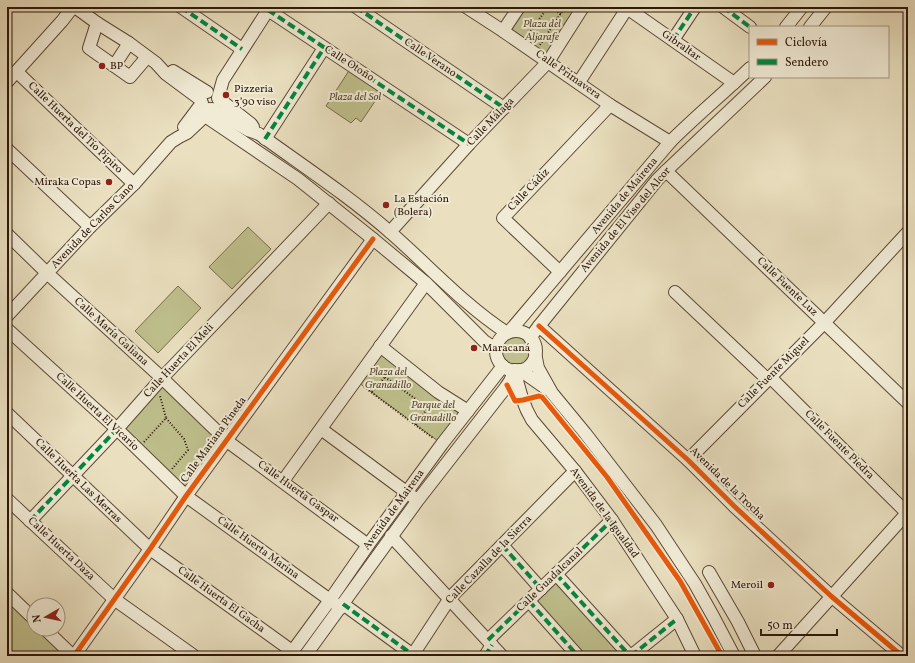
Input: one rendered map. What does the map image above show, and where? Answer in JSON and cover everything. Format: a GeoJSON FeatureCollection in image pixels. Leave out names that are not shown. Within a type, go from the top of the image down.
{"type":"FeatureCollection","features":[{"type":"Feature","properties":{"kind":"street"},"geometry":{"type":"LineString","coordinates":[[7,82],[74,7],[129,43],[166,74],[248,130],[262,137],[340,191],[390,232],[465,301],[492,323],[508,333]]}},
{"type":"Feature","properties":{"kind":"street","name":"Calle Verano"},"geometry":{"type":"LineString","coordinates":[[356,7],[504,108]]}},
{"type":"Feature","properties":{"kind":"street","name":"Calle Primavera"},"geometry":{"type":"LineString","coordinates":[[466,7],[503,30],[610,105],[670,142]]}},
{"type":"Feature","properties":{"kind":"street"},"geometry":{"type":"LineString","coordinates":[[503,30],[519,7]]}},
{"type":"Feature","properties":{"kind":"street","name":"Calle Málaga"},"geometry":{"type":"LineString","coordinates":[[390,232],[469,144],[548,62],[583,7]]}},
{"type":"Feature","properties":{"kind":"street"},"geometry":{"type":"LineString","coordinates":[[579,82],[627,7]]}},
{"type":"Feature","properties":{"kind":"street","name":"Gibraltar"},"geometry":{"type":"LineString","coordinates":[[627,7],[734,83]]}},
{"type":"Feature","properties":{"kind":"street"},"geometry":{"type":"LineString","coordinates":[[673,40],[694,7]]}},
{"type":"Feature","properties":{"kind":"street"},"geometry":{"type":"LineString","coordinates":[[787,26],[802,7]]}},
{"type":"Feature","properties":{"kind":"street"},"geometry":{"type":"LineString","coordinates":[[811,26],[826,7]]}},
{"type":"Feature","properties":{"kind":"street"},"geometry":{"type":"LineString","coordinates":[[726,8],[749,26]]}},
{"type":"Feature","properties":{"kind":"street"},"geometry":{"type":"LineString","coordinates":[[188,9],[242,49]]}},
{"type":"Feature","properties":{"kind":"street"},"geometry":{"type":"LineString","coordinates":[[209,102],[269,9]]}},
{"type":"Feature","properties":{"kind":"street","name":"Calle Otoño"},"geometry":{"type":"LineString","coordinates":[[269,9],[324,48],[469,144]]}},
{"type":"Feature","properties":{"kind":"street"},"geometry":{"type":"LineString","coordinates":[[97,22],[89,48],[114,66],[130,77],[151,60]]}},
{"type":"Feature","properties":{"kind":"street"},"geometry":{"type":"LineString","coordinates":[[114,66],[129,43]]}},
{"type":"Feature","properties":{"kind":"street"},"geometry":{"type":"LineString","coordinates":[[262,137],[324,48]]}},
{"type":"Feature","properties":{"kind":"street","name":"Avenida de Mairena"},"geometry":{"type":"LineString","coordinates":[[508,333],[670,142],[681,130],[749,69]]}},
{"type":"Feature","properties":{"kind":"street","name":"Calle Huerta del Tío Pipiro"},"geometry":{"type":"LineString","coordinates":[[17,72],[134,184]]}},
{"type":"Feature","properties":{"kind":"street","name":"Avenida de El Viso del Alcor"},"geometry":{"type":"LineString","coordinates":[[533,346],[539,326],[666,171],[764,78]]}},
{"type":"Feature","properties":{"kind":"street"},"geometry":{"type":"LineString","coordinates":[[209,102],[298,179],[373,238],[426,283],[484,340],[496,347]]}},
{"type":"Feature","properties":{"kind":"street","name":"Avenida de Carlos Cano"},"geometry":{"type":"LineString","coordinates":[[7,316],[90,227],[134,184],[171,142],[186,133],[209,102]]}},
{"type":"Feature","properties":{"kind":"street","name":"Calle Cádiz"},"geometry":{"type":"LineString","coordinates":[[560,272],[503,218],[610,105]]}},
{"type":"Feature","properties":{"kind":"street"},"geometry":{"type":"LineString","coordinates":[[7,149],[90,227]]}},
{"type":"Feature","properties":{"kind":"street","name":"Calle Fuente Luz"},"geometry":{"type":"LineString","coordinates":[[666,171],[908,403]]}},
{"type":"Feature","properties":{"kind":"street","name":"Calle Huerta El Meli"},"geometry":{"type":"LineString","coordinates":[[30,520],[329,203]]}},
{"type":"Feature","properties":{"kind":"street","name":"Calle Fuente Miguel"},"geometry":{"type":"LineString","coordinates":[[688,460],[824,323],[908,232]]}},
{"type":"Feature","properties":{"kind":"street","name":"Calle María Galiana"},"geometry":{"type":"LineString","coordinates":[[7,234],[160,381],[226,441]]}},
{"type":"Feature","properties":{"kind":"street","name":"Calle Mariana Pineda"},"geometry":{"type":"LineString","coordinates":[[73,656],[186,496],[373,238]]}},
{"type":"Feature","properties":{"kind":"street"},"geometry":{"type":"LineString","coordinates":[[283,482],[426,283]]}},
{"type":"Feature","properties":{"kind":"street","name":"Calle Fuente Piedra"},"geometry":{"type":"LineString","coordinates":[[675,292],[769,378],[908,512]]}},
{"type":"Feature","properties":{"kind":"street"},"geometry":{"type":"LineString","coordinates":[[465,301],[496,347],[497,358],[513,369],[529,375],[552,393]]}},
{"type":"Feature","properties":{"kind":"street","name":"Avenida de la Trocha"},"geometry":{"type":"LineString","coordinates":[[539,326],[688,460],[734,506],[832,596],[902,656]]}},
{"type":"Feature","properties":{"kind":"street","name":"Calle Huerta El Vicario"},"geometry":{"type":"LineString","coordinates":[[7,329],[117,429],[186,496]]}},
{"type":"Feature","properties":{"kind":"street"},"geometry":{"type":"LineString","coordinates":[[496,347],[500,338],[508,333],[514,331],[526,334],[533,346],[538,368],[552,393],[585,433],[656,526],[695,584],[734,656]]}},
{"type":"Feature","properties":{"kind":"street"},"geometry":{"type":"LineString","coordinates":[[533,346],[551,344],[561,345]]}},
{"type":"Feature","properties":{"kind":"street"},"geometry":{"type":"LineString","coordinates":[[380,346],[438,392],[468,411]]}},
{"type":"Feature","properties":{"kind":"street"},"geometry":{"type":"LineString","coordinates":[[513,369],[526,368],[530,364],[533,359],[533,346]]}},
{"type":"Feature","properties":{"kind":"street"},"geometry":{"type":"LineString","coordinates":[[305,656],[391,536],[506,387],[510,381],[513,369]]}},
{"type":"Feature","properties":{"kind":"street","name":"Avenida de Mairena"},"geometry":{"type":"LineString","coordinates":[[290,654],[330,600],[368,544],[408,492],[442,444],[468,411],[513,369]]}},
{"type":"Feature","properties":{"kind":"street","name":"Avenida de la Igualdad"},"geometry":{"type":"LineString","coordinates":[[513,369],[528,414],[575,471],[612,520],[677,619],[695,656]]}},
{"type":"Feature","properties":{"kind":"street","name":"Calle Huerta Las Merras"},"geometry":{"type":"LineString","coordinates":[[7,413],[150,549]]}},
{"type":"Feature","properties":{"kind":"street"},"geometry":{"type":"LineString","coordinates":[[321,429],[418,500]]}},
{"type":"Feature","properties":{"kind":"street","name":"Calle Huerta Gaspar"},"geometry":{"type":"LineString","coordinates":[[226,441],[368,544]]}},
{"type":"Feature","properties":{"kind":"street","name":"Calle Cazalla de la Sierra"},"geometry":{"type":"LineString","coordinates":[[412,655],[450,598],[575,471]]}},
{"type":"Feature","properties":{"kind":"street","name":"Calle Huerta Marina"},"geometry":{"type":"LineString","coordinates":[[186,496],[330,600]]}},
{"type":"Feature","properties":{"kind":"street","name":"Calle Huerta Daza"},"geometry":{"type":"LineString","coordinates":[[7,499],[114,600],[194,656]]}},
{"type":"Feature","properties":{"kind":"street"},"geometry":{"type":"LineString","coordinates":[[778,656],[908,512]]}},
{"type":"Feature","properties":{"kind":"street","name":"Calle Guadalcanal"},"geometry":{"type":"LineString","coordinates":[[485,656],[490,643],[529,601],[612,520]]}},
{"type":"Feature","properties":{"kind":"street"},"geometry":{"type":"LineString","coordinates":[[391,536],[450,598],[502,656]]}},
{"type":"Feature","properties":{"kind":"street"},"geometry":{"type":"LineString","coordinates":[[502,545],[541,589]]}},
{"type":"Feature","properties":{"kind":"street","name":"Calle Huerta El Gacha"},"geometry":{"type":"LineString","coordinates":[[150,549],[290,654]]}},
{"type":"Feature","properties":{"kind":"street"},"geometry":{"type":"LineString","coordinates":[[709,572],[738,622],[754,656]]}},
{"type":"Feature","properties":{"kind":"street"},"geometry":{"type":"LineString","coordinates":[[556,574],[630,656],[677,619]]}},
{"type":"Feature","properties":{"kind":"street"},"geometry":{"type":"LineString","coordinates":[[7,593],[26,611]]}},
{"type":"Feature","properties":{"kind":"street"},"geometry":{"type":"LineString","coordinates":[[709,608],[725,598]]}},
{"type":"Feature","properties":{"kind":"street"},"geometry":{"type":"LineString","coordinates":[[330,600],[342,606],[412,655]]}},
{"type":"Feature","properties":{"kind":"street"},"geometry":{"type":"LineString","coordinates":[[529,601],[578,656]]}},
{"type":"Feature","properties":{"kind":"street"},"geometry":{"type":"LineString","coordinates":[[53,637],[73,656]]}},
{"type":"Feature","properties":{"kind":"path"},"geometry":{"type":"LineString","coordinates":[[522,44],[549,7],[561,14]]}},
{"type":"Feature","properties":{"kind":"path"},"geometry":{"type":"LineString","coordinates":[[535,53],[565,7]]}},
{"type":"Feature","properties":{"kind":"path"},"geometry":{"type":"LineString","coordinates":[[372,392],[399,362]]}},
{"type":"Feature","properties":{"kind":"path"},"geometry":{"type":"LineString","coordinates":[[385,377],[428,408]]}},
{"type":"Feature","properties":{"kind":"path"},"geometry":{"type":"LineString","coordinates":[[356,380],[442,444]]}},
{"type":"Feature","properties":{"kind":"path"},"geometry":{"type":"LineString","coordinates":[[160,381],[166,418],[184,439],[188,450],[166,476]]}},
{"type":"Feature","properties":{"kind":"path"},"geometry":{"type":"LineString","coordinates":[[416,424],[438,392]]}},
{"type":"Feature","properties":{"kind":"path"},"geometry":{"type":"LineString","coordinates":[[138,449],[166,418]]}},
{"type":"Feature","properties":{"kind":"green space","name":"Plaza del Aljarafe"},"geometry":{"type":"Polygon","coordinates":[[[519,7],[583,7],[548,62],[503,31],[519,7]]]}},
{"type":"Feature","properties":{"kind":"green space","name":"Plaza del Sol"},"geometry":{"type":"Polygon","coordinates":[[[352,66],[384,88],[361,122],[356,118],[351,123],[326,106],[352,66]]]}},
{"type":"Feature","properties":{"kind":"green space"},"geometry":{"type":"Polygon","coordinates":[[[248,227],[271,249],[232,289],[209,267],[248,227]]]}},
{"type":"Feature","properties":{"kind":"green space"},"geometry":{"type":"Polygon","coordinates":[[[178,286],[201,308],[158,353],[135,331],[178,286]]]}},
{"type":"Feature","properties":{"kind":"green space"},"geometry":{"type":"Polygon","coordinates":[[[512,335],[518,335],[527,339],[531,351],[527,363],[518,367],[512,367],[503,363],[499,354],[499,348],[503,339],[512,335]]]}},
{"type":"Feature","properties":{"kind":"green space","name":"Plaza del Granadillo"},"geometry":{"type":"Polygon","coordinates":[[[380,346],[468,411],[442,444],[355,380],[380,346]]]}},
{"type":"Feature","properties":{"kind":"green space"},"geometry":{"type":"Polygon","coordinates":[[[162,378],[227,441],[186,496],[117,429],[162,378]]]}},
{"type":"Feature","properties":{"kind":"green space"},"geometry":{"type":"Polygon","coordinates":[[[556,579],[625,656],[582,656],[533,601],[556,579]]]}},
{"type":"Feature","properties":{"kind":"green space"},"geometry":{"type":"Polygon","coordinates":[[[7,593],[26,611],[26,637],[53,637],[73,656],[7,656],[7,593]]]}},
{"type":"Feature","properties":{"kind":"marked path"},"geometry":{"type":"LineString","coordinates":[[181,7],[242,49]]}},
{"type":"Feature","properties":{"kind":"marked path"},"geometry":{"type":"LineString","coordinates":[[356,7],[504,108]]}},
{"type":"Feature","properties":{"kind":"marked path"},"geometry":{"type":"LineString","coordinates":[[673,40],[695,7]]}},
{"type":"Feature","properties":{"kind":"marked path"},"geometry":{"type":"LineString","coordinates":[[723,7],[749,26]]}},
{"type":"Feature","properties":{"kind":"marked path"},"geometry":{"type":"LineString","coordinates":[[268,10],[469,144]]}},
{"type":"Feature","properties":{"kind":"marked path"},"geometry":{"type":"LineString","coordinates":[[265,139],[324,48]]}},
{"type":"Feature","properties":{"kind":"marked path"},"geometry":{"type":"LineString","coordinates":[[30,521],[117,429]]}},
{"type":"Feature","properties":{"kind":"marked path"},"geometry":{"type":"LineString","coordinates":[[488,640],[612,520]]}},
{"type":"Feature","properties":{"kind":"marked path"},"geometry":{"type":"LineString","coordinates":[[502,545],[541,589]]}},
{"type":"Feature","properties":{"kind":"marked path"},"geometry":{"type":"LineString","coordinates":[[556,574],[630,656]]}},
{"type":"Feature","properties":{"kind":"marked path"},"geometry":{"type":"LineString","coordinates":[[529,601],[578,656]]}},
{"type":"Feature","properties":{"kind":"marked path"},"geometry":{"type":"LineString","coordinates":[[343,604],[413,655]]}},
{"type":"Feature","properties":{"kind":"marked path"},"geometry":{"type":"LineString","coordinates":[[631,656],[677,619]]}},
{"type":"Feature","properties":{"kind":"marked path"},"geometry":{"type":"LineString","coordinates":[[485,656],[492,645]]}},
{"type":"Feature","properties":{"kind":"cycle path"},"geometry":{"type":"LineString","coordinates":[[74,656],[186,496],[373,239]]}},
{"type":"Feature","properties":{"kind":"cycle path"},"geometry":{"type":"LineString","coordinates":[[539,326],[688,460],[734,506],[831,596],[902,656]]}},
{"type":"Feature","properties":{"kind":"cycle path"},"geometry":{"type":"LineString","coordinates":[[507,385],[515,401],[539,396],[542,397],[607,477],[680,581],[722,656]]}},
{"type":"Feature","properties":{"kind":"place","name":"BP"},"geometry":{"type":"Point","coordinates":[102,66]}},
{"type":"Feature","properties":{"kind":"place","name":"Pizzeria 3’90 viso"},"geometry":{"type":"Point","coordinates":[226,95]}},
{"type":"Feature","properties":{"kind":"place","name":"Miraka Copas"},"geometry":{"type":"Point","coordinates":[109,182]}},
{"type":"Feature","properties":{"kind":"place","name":"La Estación (Bolera)"},"geometry":{"type":"Point","coordinates":[386,205]}},
{"type":"Feature","properties":{"kind":"place","name":"Maracaná"},"geometry":{"type":"Point","coordinates":[474,348]}},
{"type":"Feature","properties":{"kind":"place","name":"Meroil"},"geometry":{"type":"Point","coordinates":[771,585]}},
{"type":"Feature","properties":{"kind":"park label","name":"Parque del Granadillo"},"geometry":{"type":"Point","coordinates":[433,411]}}]}
